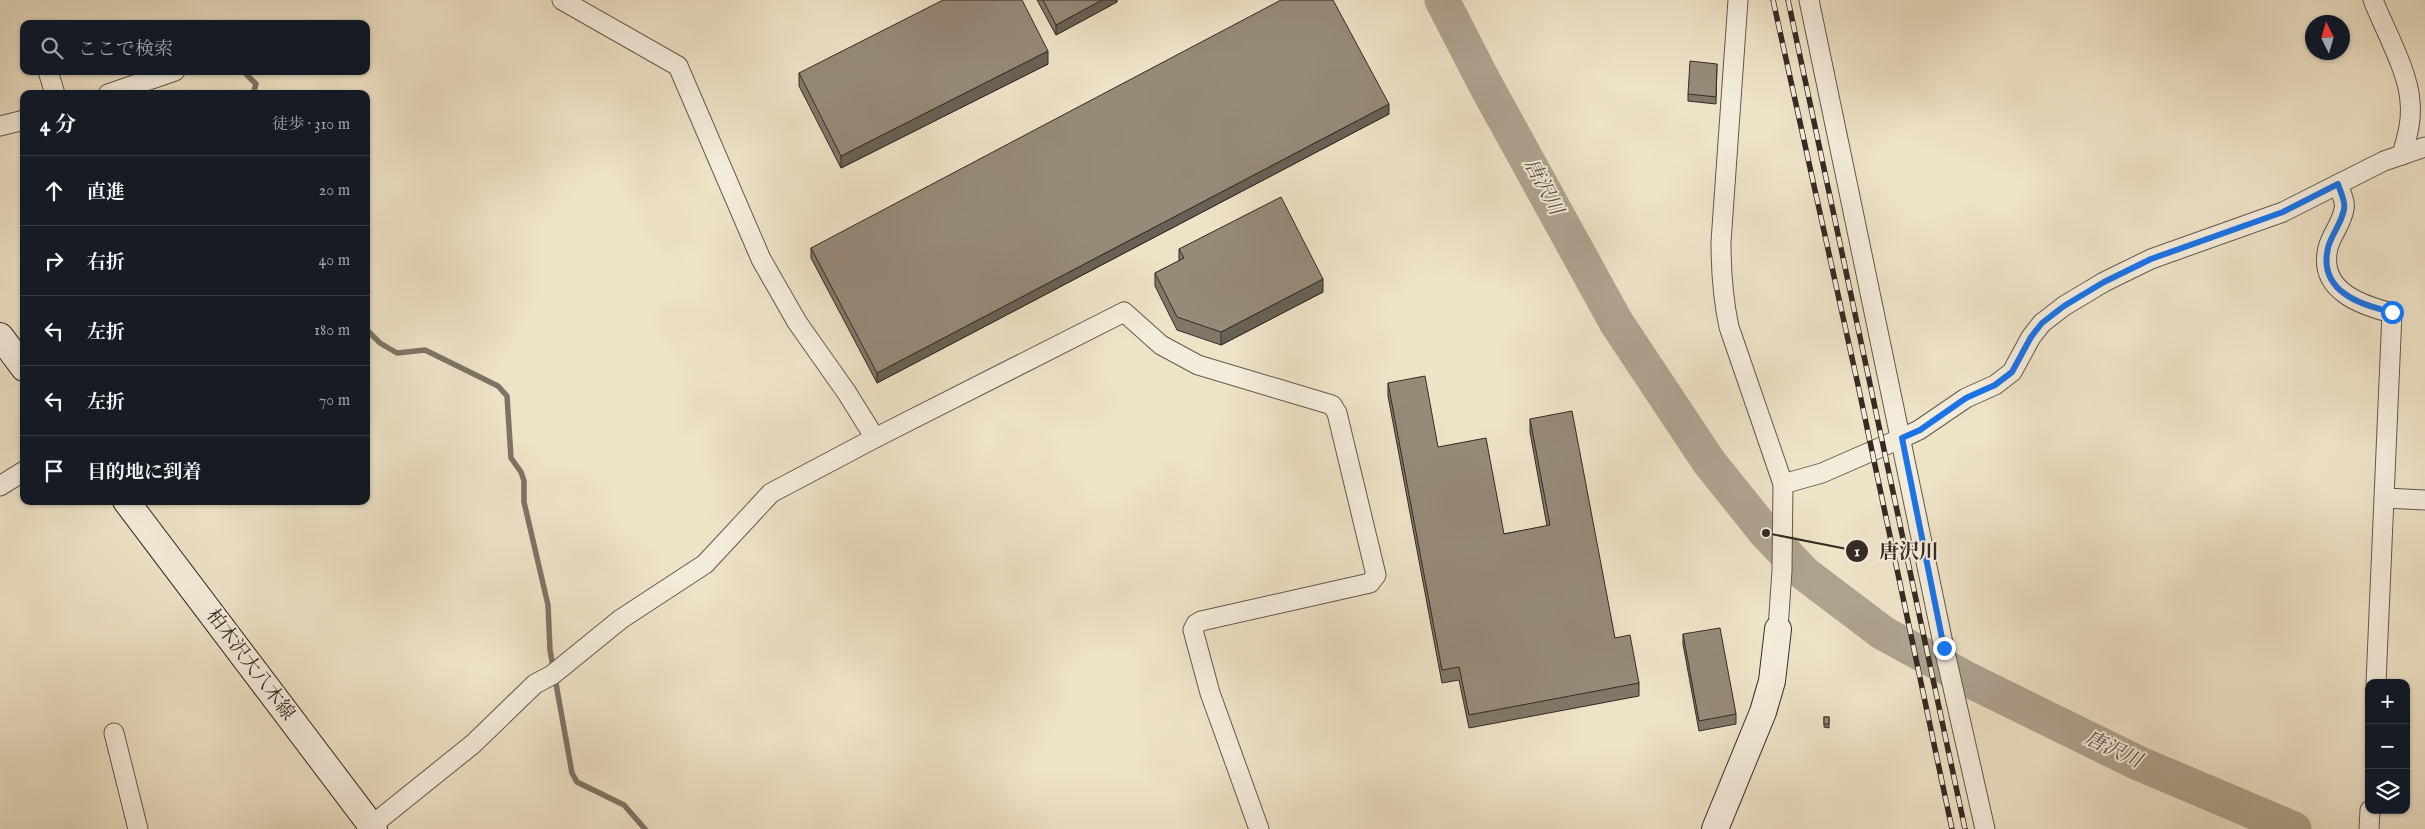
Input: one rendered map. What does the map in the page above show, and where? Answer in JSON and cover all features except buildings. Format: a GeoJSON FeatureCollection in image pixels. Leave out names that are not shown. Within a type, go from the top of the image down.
{"type":"FeatureCollection","features":[{"type":"Feature","properties":{"kind":"main road"},"geometry":{"type":"LineString","coordinates":[[0,336],[20,363]]}},
{"type":"Feature","properties":{"kind":"main road","name":"柏木沢大八木線"},"geometry":{"type":"LineString","coordinates":[[129,505],[373,827]]}},
{"type":"Feature","properties":{"kind":"main road"},"geometry":{"type":"LineString","coordinates":[[1715,829],[1763,712],[1772,681],[1778,629]]}},
{"type":"Feature","properties":{"kind":"street"},"geometry":{"type":"LineString","coordinates":[[562,0],[678,66],[761,259],[797,322],[847,393],[874,438]]}},
{"type":"Feature","properties":{"kind":"street"},"geometry":{"type":"LineString","coordinates":[[1738,0],[1721,242],[1723,301],[1729,327],[1783,484],[1782,570],[1778,629]]}},
{"type":"Feature","properties":{"kind":"street"},"geometry":{"type":"LineString","coordinates":[[1809,0],[1946,654],[1985,829]]}},
{"type":"Feature","properties":{"kind":"street"},"geometry":{"type":"LineString","coordinates":[[2373,0],[2405,79],[2410,100],[2410,124],[2402,155]]}},
{"type":"Feature","properties":{"kind":"street"},"geometry":{"type":"LineString","coordinates":[[49,75],[54,90]]}},
{"type":"Feature","properties":{"kind":"street"},"geometry":{"type":"LineString","coordinates":[[120,90],[163,75]]}},
{"type":"Feature","properties":{"kind":"street"},"geometry":{"type":"LineString","coordinates":[[0,126],[20,121]]}},
{"type":"Feature","properties":{"kind":"street"},"geometry":{"type":"LineString","coordinates":[[1783,484],[1822,472],[1920,430],[1966,398],[1995,385],[2012,372],[2031,337],[2042,323],[2064,306],[2104,282],[2151,259],[2283,212],[2384,161],[2425,147]]}},
{"type":"Feature","properties":{"kind":"street"},"geometry":{"type":"LineString","coordinates":[[2338,184],[2345,208],[2328,248],[2327,265],[2335,287],[2346,296],[2368,307],[2392,312],[2376,679]]}},
{"type":"Feature","properties":{"kind":"street"},"geometry":{"type":"LineString","coordinates":[[373,827],[473,744],[535,684],[552,674],[621,619],[705,564],[771,493],[874,438],[1124,312],[1161,345],[1198,365],[1332,405],[1337,413],[1376,574],[1370,583],[1201,621],[1196,624],[1193,630],[1210,693],[1259,829]]}},
{"type":"Feature","properties":{"kind":"street"},"geometry":{"type":"LineString","coordinates":[[0,486],[20,474]]}},
{"type":"Feature","properties":{"kind":"street"},"geometry":{"type":"LineString","coordinates":[[2385,498],[2425,500]]}},
{"type":"Feature","properties":{"kind":"street"},"geometry":{"type":"LineString","coordinates":[[114,733],[138,829]]}},
{"type":"Feature","properties":{"kind":"street"},"geometry":{"type":"LineString","coordinates":[[2369,829],[2370,814]]}},
{"type":"Feature","properties":{"kind":"waterway","name":"唐沢川"},"geometry":{"type":"LineString","coordinates":[[1442,0],[1483,80],[1616,322],[1709,462],[1766,533],[1805,574],[1883,633],[1969,680],[2138,763],[2294,829]]}},
{"type":"Feature","properties":{"kind":"waterway"},"geometry":{"type":"LineString","coordinates":[[247,75],[256,84],[254,90]]}},
{"type":"Feature","properties":{"kind":"waterway"},"geometry":{"type":"LineString","coordinates":[[370,333],[380,343],[397,353],[425,350],[498,386],[507,396],[511,458],[521,472],[524,481],[524,502],[548,605],[550,650],[572,773],[577,782],[624,805],[645,829]]}},
{"type":"Feature","properties":{"kind":"railway"},"geometry":{"type":"LineString","coordinates":[[1773,0],[1858,385],[1952,829]]}},
{"type":"Feature","properties":{"kind":"railway"},"geometry":{"type":"LineString","coordinates":[[1788,0],[1965,829]]}},
{"type":"Feature","properties":{"kind":"place","name":"唐沢川"},"geometry":{"type":"Point","coordinates":[1766,533]}},
{"type":"Feature","properties":{"kind":"route"},"geometry":{"type":"LineString","coordinates":[[1944,648],[1902,438],[1920,430],[1948,408],[1995,385],[2012,372],[2031,337],[2042,323],[2064,306],[2104,282],[2151,259],[2283,212],[2338,184],[2345,208],[2328,248],[2327,265],[2335,287],[2346,296],[2368,307],[2392,312]]}}]}
